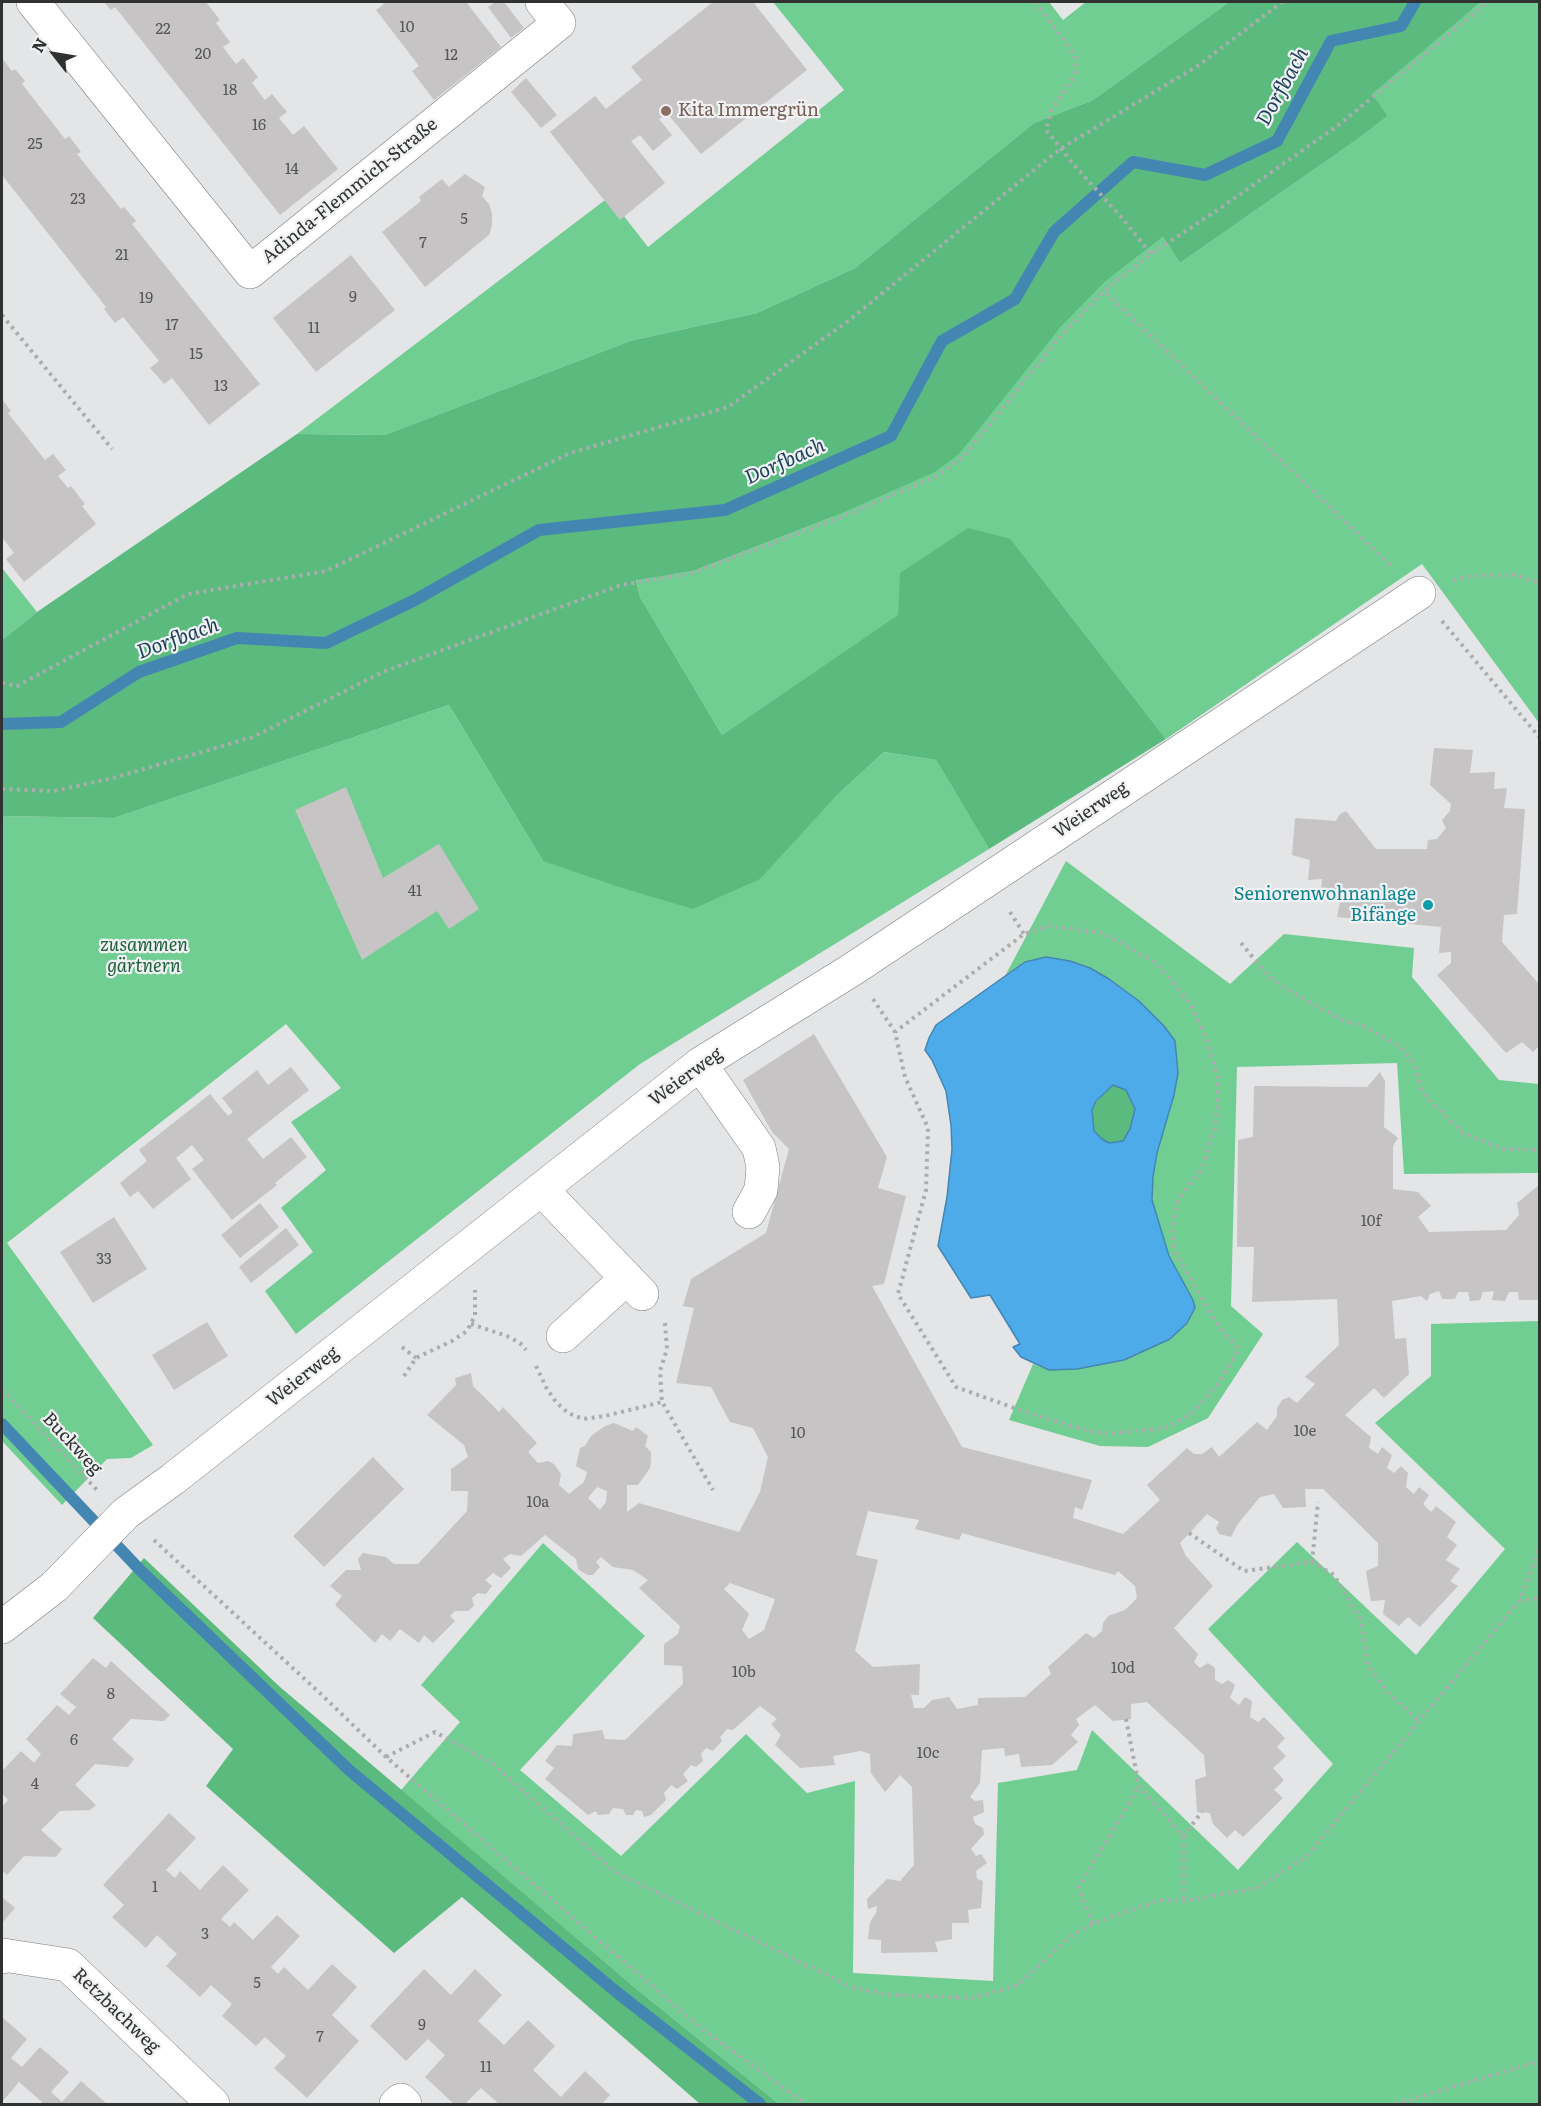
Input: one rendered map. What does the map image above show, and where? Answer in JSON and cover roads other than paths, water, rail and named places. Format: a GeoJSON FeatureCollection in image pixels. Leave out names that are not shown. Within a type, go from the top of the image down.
{"type":"FeatureCollection","features":[{"type":"Feature","properties":{"kind":"street","name":"Adinda-Flemmich-Straße"},"geometry":{"type":"LineString","coordinates":[[33,2],[250,272],[559,23],[542,2]]}},
{"type":"Feature","properties":{"kind":"street","name":"Weierweg"},"geometry":{"type":"LineString","coordinates":[[2,1627],[54,1587],[113,1527],[700,1064],[853,969],[1419,593]]}},
{"type":"Feature","properties":{"kind":"street"},"geometry":{"type":"LineString","coordinates":[[700,1064],[759,1148],[764,1167],[760,1190],[749,1212]]}},
{"type":"Feature","properties":{"kind":"street"},"geometry":{"type":"LineString","coordinates":[[541,1189],[635,1286],[563,1336]]}},
{"type":"Feature","properties":{"kind":"street","name":"Retzbachweg"},"geometry":{"type":"LineString","coordinates":[[2,1957],[3,1955],[68,1965],[213,2104]]}},
{"type":"Feature","properties":{"kind":"street"},"geometry":{"type":"LineString","coordinates":[[396,2104],[401,2100],[405,2104]]}},
{"type":"Feature","properties":{"kind":"water"},"geometry":{"type":"Polygon","coordinates":[[[1046,957],[1070,961],[1090,968],[1139,1001],[1164,1026],[1175,1041],[1178,1073],[1157,1153],[1152,1200],[1169,1256],[1195,1308],[1187,1323],[1170,1339],[1124,1360],[1077,1369],[1049,1370],[1021,1357],[1013,1347],[1020,1344],[990,1295],[971,1298],[938,1246],[947,1197],[952,1149],[951,1125],[946,1091],[925,1050],[936,1025],[1025,962],[1046,957]],[[1113,1085],[1096,1101],[1092,1110],[1094,1131],[1109,1143],[1123,1141],[1130,1129],[1135,1109],[1126,1090],[1113,1085]]]}},
{"type":"Feature","properties":{"kind":"waterway","name":"Dorfbach"},"geometry":{"type":"LineString","coordinates":[[2,724],[61,722],[139,672],[237,638],[326,643],[415,600],[539,530],[725,510],[891,436],[942,341],[1015,299],[1054,232],[1133,162],[1205,175],[1277,141],[1331,41],[1401,26],[1415,2]]}},
{"type":"Feature","properties":{"kind":"waterway"},"geometry":{"type":"LineString","coordinates":[[2,1424],[140,1570],[349,1770],[619,1994],[760,2104]]}},
{"type":"Feature","properties":{"kind":"place","name":"Kita Immergrün"},"geometry":{"type":"Point","coordinates":[666,111]}},
{"type":"Feature","properties":{"kind":"place","name":"Seniorenwohnanlage Bifänge"},"geometry":{"type":"Point","coordinates":[1428,905]}},
{"type":"Feature","properties":{"kind":"park label","name":"zusammen gärtnern"},"geometry":{"type":"Point","coordinates":[144,956]}}]}
